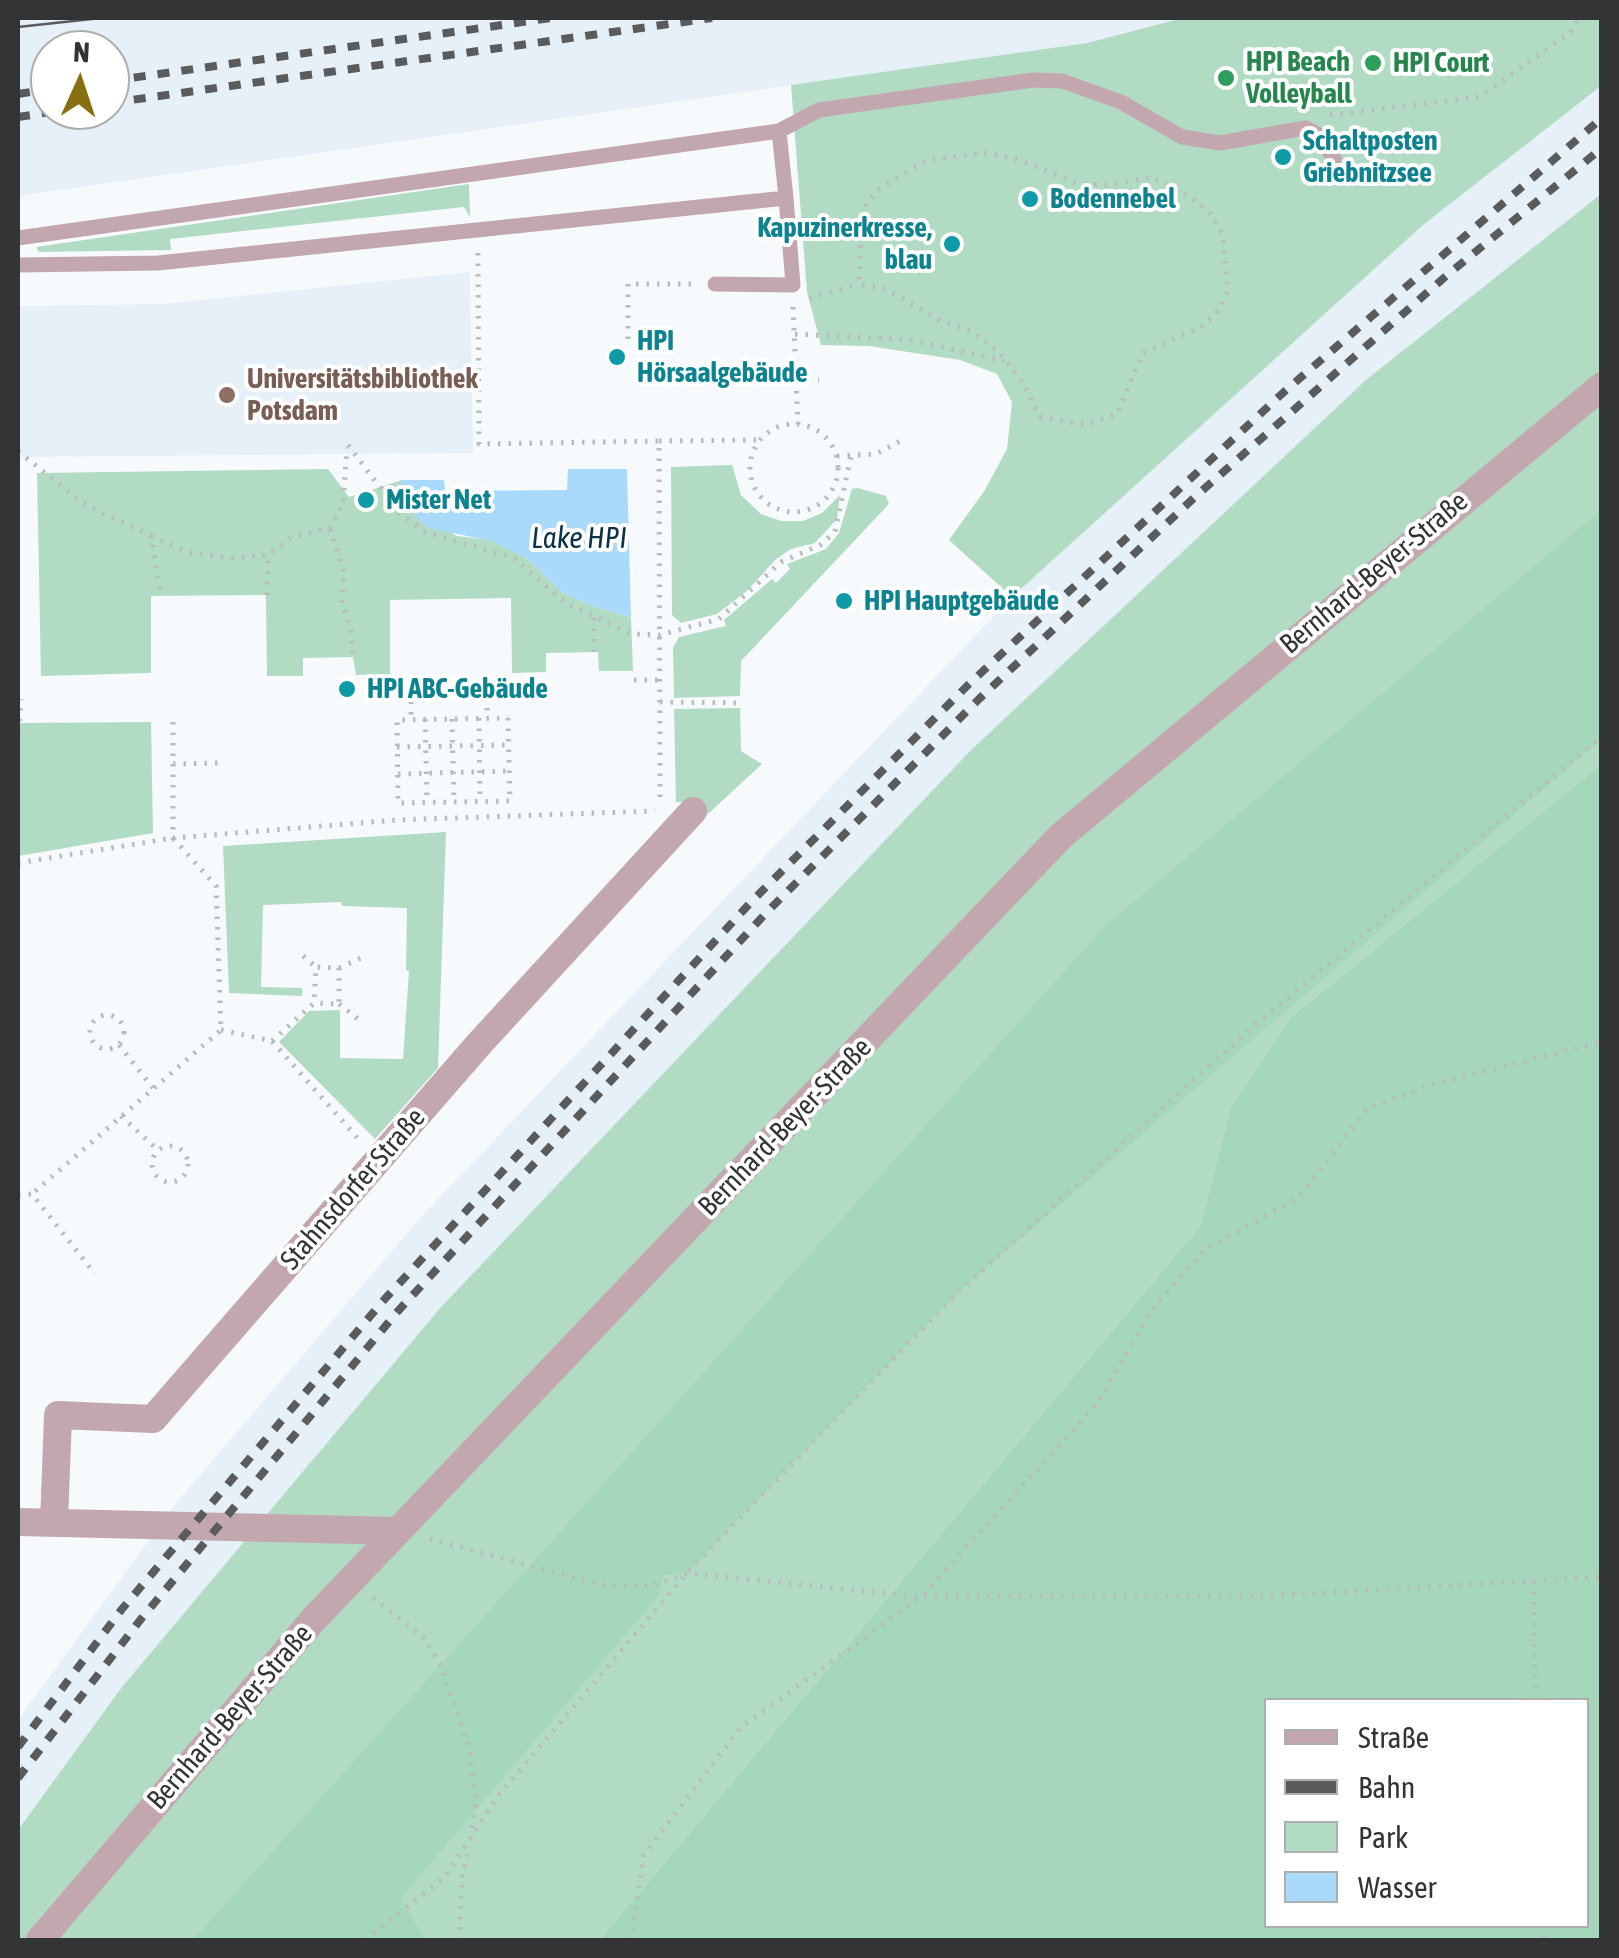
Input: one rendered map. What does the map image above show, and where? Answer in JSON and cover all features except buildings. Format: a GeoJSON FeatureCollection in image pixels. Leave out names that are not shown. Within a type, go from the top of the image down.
{"type":"FeatureCollection","features":[{"type":"Feature","properties":{"kind":"street","name":"Bernhard-Beyer-Straße"},"geometry":{"type":"LineString","coordinates":[[40,1940],[266,1672],[1060,836],[1602,386]]}},
{"type":"Feature","properties":{"kind":"street","name":"Stahnsdorfer Straße"},"geometry":{"type":"LineString","coordinates":[[54,1523],[58,1414],[153,1418],[378,1160],[693,811]]}},
{"type":"Feature","properties":{"kind":"street"},"geometry":{"type":"LineString","coordinates":[[18,1522],[398,1531]]}},
{"type":"Feature","properties":{"kind":"lane"},"geometry":{"type":"LineString","coordinates":[[18,238],[779,131],[819,110],[1034,80],[1062,81],[1120,102],[1182,137],[1219,143],[1306,128],[1320,135],[1334,159]]}},
{"type":"Feature","properties":{"kind":"lane"},"geometry":{"type":"LineString","coordinates":[[715,284],[792,285],[779,131]]}},
{"type":"Feature","properties":{"kind":"lane"},"geometry":{"type":"LineString","coordinates":[[18,265],[158,263],[786,198]]}},
{"type":"Feature","properties":{"kind":"path"},"geometry":{"type":"LineString","coordinates":[[1316,117],[1479,97],[1571,32],[1578,18]]}},
{"type":"Feature","properties":{"kind":"path"},"geometry":{"type":"LineString","coordinates":[[798,424],[793,302],[859,284],[886,289],[941,321],[971,331],[1023,383],[1040,417],[1086,425],[1117,414],[1143,352],[1203,326],[1219,310],[1228,290],[1228,263],[1223,236],[1210,212],[1172,184],[1151,177],[1108,185],[1076,183],[1014,158],[984,153],[927,160],[894,177],[866,203],[859,235],[859,284]]}},
{"type":"Feature","properties":{"kind":"path"},"geometry":{"type":"LineString","coordinates":[[478,230],[479,444],[759,440]]}},
{"type":"Feature","properties":{"kind":"path"},"geometry":{"type":"LineString","coordinates":[[628,338],[628,284],[715,284]]}},
{"type":"Feature","properties":{"kind":"path"},"geometry":{"type":"LineString","coordinates":[[795,334],[912,340],[1006,362]]}},
{"type":"Feature","properties":{"kind":"path"},"geometry":{"type":"LineString","coordinates":[[910,351],[912,340]]}},
{"type":"Feature","properties":{"kind":"path"},"geometry":{"type":"LineString","coordinates":[[796,378],[819,380]]}},
{"type":"Feature","properties":{"kind":"path"},"geometry":{"type":"LineString","coordinates":[[798,424],[818,431],[837,456],[837,480],[824,501],[790,512],[768,504],[753,485],[750,461],[759,440],[777,427],[798,424]]}},
{"type":"Feature","properties":{"kind":"path"},"geometry":{"type":"LineString","coordinates":[[837,456],[876,454],[904,439]]}},
{"type":"Feature","properties":{"kind":"path"},"geometry":{"type":"LineString","coordinates":[[18,863],[173,838],[397,820],[660,810],[659,442]]}},
{"type":"Feature","properties":{"kind":"path"},"geometry":{"type":"LineString","coordinates":[[353,658],[351,631],[342,603],[344,572],[330,528],[343,504],[348,445],[398,514],[425,532],[514,558],[564,602],[631,634],[660,635],[719,619],[781,562],[820,545],[836,532],[852,456]]}},
{"type":"Feature","properties":{"kind":"path"},"geometry":{"type":"LineString","coordinates":[[18,451],[82,503],[151,536],[208,557],[268,555],[292,537],[330,528]]}},
{"type":"Feature","properties":{"kind":"path"},"geometry":{"type":"LineString","coordinates":[[151,536],[161,596]]}},
{"type":"Feature","properties":{"kind":"path"},"geometry":{"type":"LineString","coordinates":[[267,595],[268,555]]}},
{"type":"Feature","properties":{"kind":"path"},"geometry":{"type":"LineString","coordinates":[[594,617],[594,652]]}},
{"type":"Feature","properties":{"kind":"path"},"geometry":{"type":"LineString","coordinates":[[634,680],[660,680]]}},
{"type":"Feature","properties":{"kind":"path"},"geometry":{"type":"LineString","coordinates":[[487,686],[487,718]]}},
{"type":"Feature","properties":{"kind":"path"},"geometry":{"type":"LineString","coordinates":[[411,690],[411,720]]}},
{"type":"Feature","properties":{"kind":"path"},"geometry":{"type":"LineString","coordinates":[[18,742],[21,699]]}},
{"type":"Feature","properties":{"kind":"path"},"geometry":{"type":"LineString","coordinates":[[660,702],[744,702]]}},
{"type":"Feature","properties":{"kind":"path"},"geometry":{"type":"LineString","coordinates":[[478,718],[480,802]]}},
{"type":"Feature","properties":{"kind":"path"},"geometry":{"type":"LineString","coordinates":[[478,718],[508,718],[510,801],[398,803],[396,720],[478,718]]}},
{"type":"Feature","properties":{"kind":"path"},"geometry":{"type":"LineString","coordinates":[[452,719],[454,802]]}},
{"type":"Feature","properties":{"kind":"path"},"geometry":{"type":"LineString","coordinates":[[425,720],[427,802]]}},
{"type":"Feature","properties":{"kind":"path"},"geometry":{"type":"LineString","coordinates":[[173,722],[173,838],[216,886],[220,1030]]}},
{"type":"Feature","properties":{"kind":"path"},"geometry":{"type":"LineString","coordinates":[[366,1940],[444,1878],[498,1796],[687,1573],[955,1294],[1250,1030],[1602,736]]}},
{"type":"Feature","properties":{"kind":"path"},"geometry":{"type":"LineString","coordinates":[[397,747],[508,745]]}},
{"type":"Feature","properties":{"kind":"path"},"geometry":{"type":"LineString","coordinates":[[173,764],[218,763]]}},
{"type":"Feature","properties":{"kind":"path"},"geometry":{"type":"LineString","coordinates":[[398,774],[509,772]]}},
{"type":"Feature","properties":{"kind":"path"},"geometry":{"type":"LineString","coordinates":[[303,956],[316,967],[340,968],[363,957]]}},
{"type":"Feature","properties":{"kind":"path"},"geometry":{"type":"LineString","coordinates":[[314,1003],[316,967]]}},
{"type":"Feature","properties":{"kind":"path"},"geometry":{"type":"LineString","coordinates":[[340,968],[340,1004]]}},
{"type":"Feature","properties":{"kind":"path"},"geometry":{"type":"LineString","coordinates":[[272,1041],[314,1003],[340,1004],[362,1022]]}},
{"type":"Feature","properties":{"kind":"path"},"geometry":{"type":"LineString","coordinates":[[119,1045],[103,1049],[94,1044],[90,1027],[97,1018],[113,1016],[122,1024],[119,1045],[153,1088]]}},
{"type":"Feature","properties":{"kind":"path"},"geometry":{"type":"LineString","coordinates":[[220,1030],[272,1041],[378,1160]]}},
{"type":"Feature","properties":{"kind":"path"},"geometry":{"type":"LineString","coordinates":[[18,1195],[32,1194],[220,1030]]}},
{"type":"Feature","properties":{"kind":"path"},"geometry":{"type":"LineString","coordinates":[[630,1940],[644,1855],[740,1728],[921,1597],[1095,1406],[1153,1308],[1205,1250],[1298,1198],[1367,1109],[1434,1084],[1602,1042]]}},
{"type":"Feature","properties":{"kind":"path"},"geometry":{"type":"LineString","coordinates":[[121,1116],[159,1150],[176,1148],[185,1154],[187,1171],[179,1180],[168,1182],[154,1172],[153,1161],[159,1150]]}},
{"type":"Feature","properties":{"kind":"path"},"geometry":{"type":"LineString","coordinates":[[32,1194],[95,1274]]}},
{"type":"Feature","properties":{"kind":"path"},"geometry":{"type":"LineString","coordinates":[[398,1531],[603,1585],[650,1586],[687,1573],[921,1597],[1286,1595],[1602,1578]]}},
{"type":"Feature","properties":{"kind":"path"},"geometry":{"type":"LineString","coordinates":[[351,1581],[423,1637],[440,1664],[469,1747],[476,1800],[462,1877],[459,1940]]}},
{"type":"Feature","properties":{"kind":"path"},"geometry":{"type":"LineString","coordinates":[[1533,1581],[1536,1698]]}},
{"type":"Feature","properties":{"kind":"shaded area"},"geometry":{"type":"Polygon","coordinates":[[[18,18],[1183,18],[1087,43],[18,196],[18,18]]]}},
{"type":"Feature","properties":{"kind":"shaded area"},"geometry":{"type":"Polygon","coordinates":[[[1601,86],[1601,194],[1367,379],[971,750],[441,1307],[122,1687],[18,1830],[18,1720],[175,1504],[420,1218],[1012,597],[1423,225],[1601,86]]]}},
{"type":"Feature","properties":{"kind":"shaded area"},"geometry":{"type":"Polygon","coordinates":[[[470,272],[473,453],[18,457],[18,306],[163,304],[470,272]]]}},
{"type":"Feature","properties":{"kind":"green space"},"geometry":{"type":"Polygon","coordinates":[[[1183,18],[1601,18],[1601,86],[1423,225],[1012,597],[949,540],[985,490],[1007,449],[1012,402],[997,374],[960,360],[869,346],[821,345],[807,292],[791,85],[1087,43],[1183,18]]]}},
{"type":"Feature","properties":{"kind":"green space"},"geometry":{"type":"Polygon","coordinates":[[[469,184],[470,217],[464,207],[170,239],[171,250],[39,252],[36,247],[469,184]]]}},
{"type":"Feature","properties":{"kind":"green space"},"geometry":{"type":"Polygon","coordinates":[[[1601,194],[1601,764],[1290,1018],[1230,1108],[1200,1226],[599,1940],[18,1940],[18,1830],[122,1687],[441,1307],[971,750],[1367,379],[1601,194]]]}},
{"type":"Feature","properties":{"kind":"green space"},"geometry":{"type":"Polygon","coordinates":[[[732,465],[741,495],[761,514],[781,521],[803,521],[822,513],[840,495],[837,519],[815,543],[791,549],[775,560],[748,590],[717,614],[681,623],[672,615],[671,467],[732,465]]]}},
{"type":"Feature","properties":{"kind":"green space"},"geometry":{"type":"Polygon","coordinates":[[[328,469],[349,497],[402,480],[403,503],[457,536],[492,540],[525,557],[562,592],[594,607],[631,617],[633,671],[599,671],[598,652],[546,653],[546,672],[512,673],[511,598],[390,600],[390,674],[356,675],[353,657],[303,658],[303,676],[267,676],[266,595],[151,596],[151,673],[41,676],[37,473],[328,469]]]}},
{"type":"Feature","properties":{"kind":"green space"},"geometry":{"type":"Polygon","coordinates":[[[852,489],[886,496],[889,504],[741,661],[740,696],[674,698],[673,648],[679,637],[726,626],[724,620],[772,579],[776,583],[790,569],[787,564],[826,549],[839,533],[852,489]]]}},
{"type":"Feature","properties":{"kind":"green space"},"geometry":{"type":"Polygon","coordinates":[[[1601,510],[1601,740],[955,1295],[687,1573],[664,1575],[658,1596],[400,1899],[426,1940],[193,1940],[1106,925],[1601,510]]]}},
{"type":"Feature","properties":{"kind":"green space"},"geometry":{"type":"Polygon","coordinates":[[[740,708],[741,751],[762,764],[708,814],[697,802],[676,802],[674,709],[740,708]]]}},
{"type":"Feature","properties":{"kind":"green space"},"geometry":{"type":"Polygon","coordinates":[[[151,722],[153,833],[18,856],[18,723],[151,722]]]}},
{"type":"Feature","properties":{"kind":"green space"},"geometry":{"type":"Polygon","coordinates":[[[1601,764],[1601,1940],[599,1940],[1200,1226],[1230,1108],[1290,1018],[1601,764]]]}},
{"type":"Feature","properties":{"kind":"green space"},"geometry":{"type":"Polygon","coordinates":[[[446,832],[438,1068],[375,1139],[279,1042],[309,1011],[340,1010],[340,1058],[403,1059],[409,971],[407,908],[342,906],[341,902],[263,905],[261,987],[302,988],[302,996],[229,993],[223,846],[446,832]]]}},
{"type":"Feature","properties":{"kind":"water","name":"Lake HPI"},"geometry":{"type":"Polygon","coordinates":[[[568,469],[627,469],[631,617],[594,607],[562,592],[525,557],[492,541],[428,528],[402,503],[402,480],[444,480],[445,491],[567,490],[568,469]]]}},
{"type":"Feature","properties":{"kind":"tram line"},"geometry":{"type":"LineString","coordinates":[[18,27],[101,18]]}},
{"type":"Feature","properties":{"kind":"railway"},"geometry":{"type":"LineString","coordinates":[[130,78],[551,18]]}},
{"type":"Feature","properties":{"kind":"railway"},"geometry":{"type":"LineString","coordinates":[[130,100],[712,18]]}},
{"type":"Feature","properties":{"kind":"railway"},"geometry":{"type":"LineString","coordinates":[[18,94],[30,92]]}},
{"type":"Feature","properties":{"kind":"railway"},"geometry":{"type":"LineString","coordinates":[[18,117],[30,115]]}},
{"type":"Feature","properties":{"kind":"railway"},"geometry":{"type":"LineString","coordinates":[[18,1747],[122,1609],[383,1301],[752,901],[969,684],[1285,391],[1602,118]]}},
{"type":"Feature","properties":{"kind":"railway"},"geometry":{"type":"LineString","coordinates":[[18,1778],[141,1619],[398,1311],[766,913],[979,699],[1196,496],[1446,276],[1602,148]]}},
{"type":"Feature","properties":{"kind":"place","name":"HPI Court"},"geometry":{"type":"Point","coordinates":[1373,63]}},
{"type":"Feature","properties":{"kind":"place","name":"HPI Beach Volleyball"},"geometry":{"type":"Point","coordinates":[1226,78]}},
{"type":"Feature","properties":{"kind":"place","name":"Schaltposten Griebnitzsee"},"geometry":{"type":"Point","coordinates":[1283,157]}},
{"type":"Feature","properties":{"kind":"place","name":"Bodennebel"},"geometry":{"type":"Point","coordinates":[1030,199]}},
{"type":"Feature","properties":{"kind":"place","name":"Kapuzinerkresse, blau"},"geometry":{"type":"Point","coordinates":[952,244]}},
{"type":"Feature","properties":{"kind":"place","name":"HPI Hörsaalgebäude"},"geometry":{"type":"Point","coordinates":[617,357]}},
{"type":"Feature","properties":{"kind":"place","name":"Universitätsbibliothek Potsdam"},"geometry":{"type":"Point","coordinates":[227,395]}},
{"type":"Feature","properties":{"kind":"place","name":"Mister Net"},"geometry":{"type":"Point","coordinates":[366,500]}},
{"type":"Feature","properties":{"kind":"place","name":"HPI Hauptgebäude"},"geometry":{"type":"Point","coordinates":[844,601]}},
{"type":"Feature","properties":{"kind":"place","name":"HPI ABC-Gebäude"},"geometry":{"type":"Point","coordinates":[347,689]}}]}
